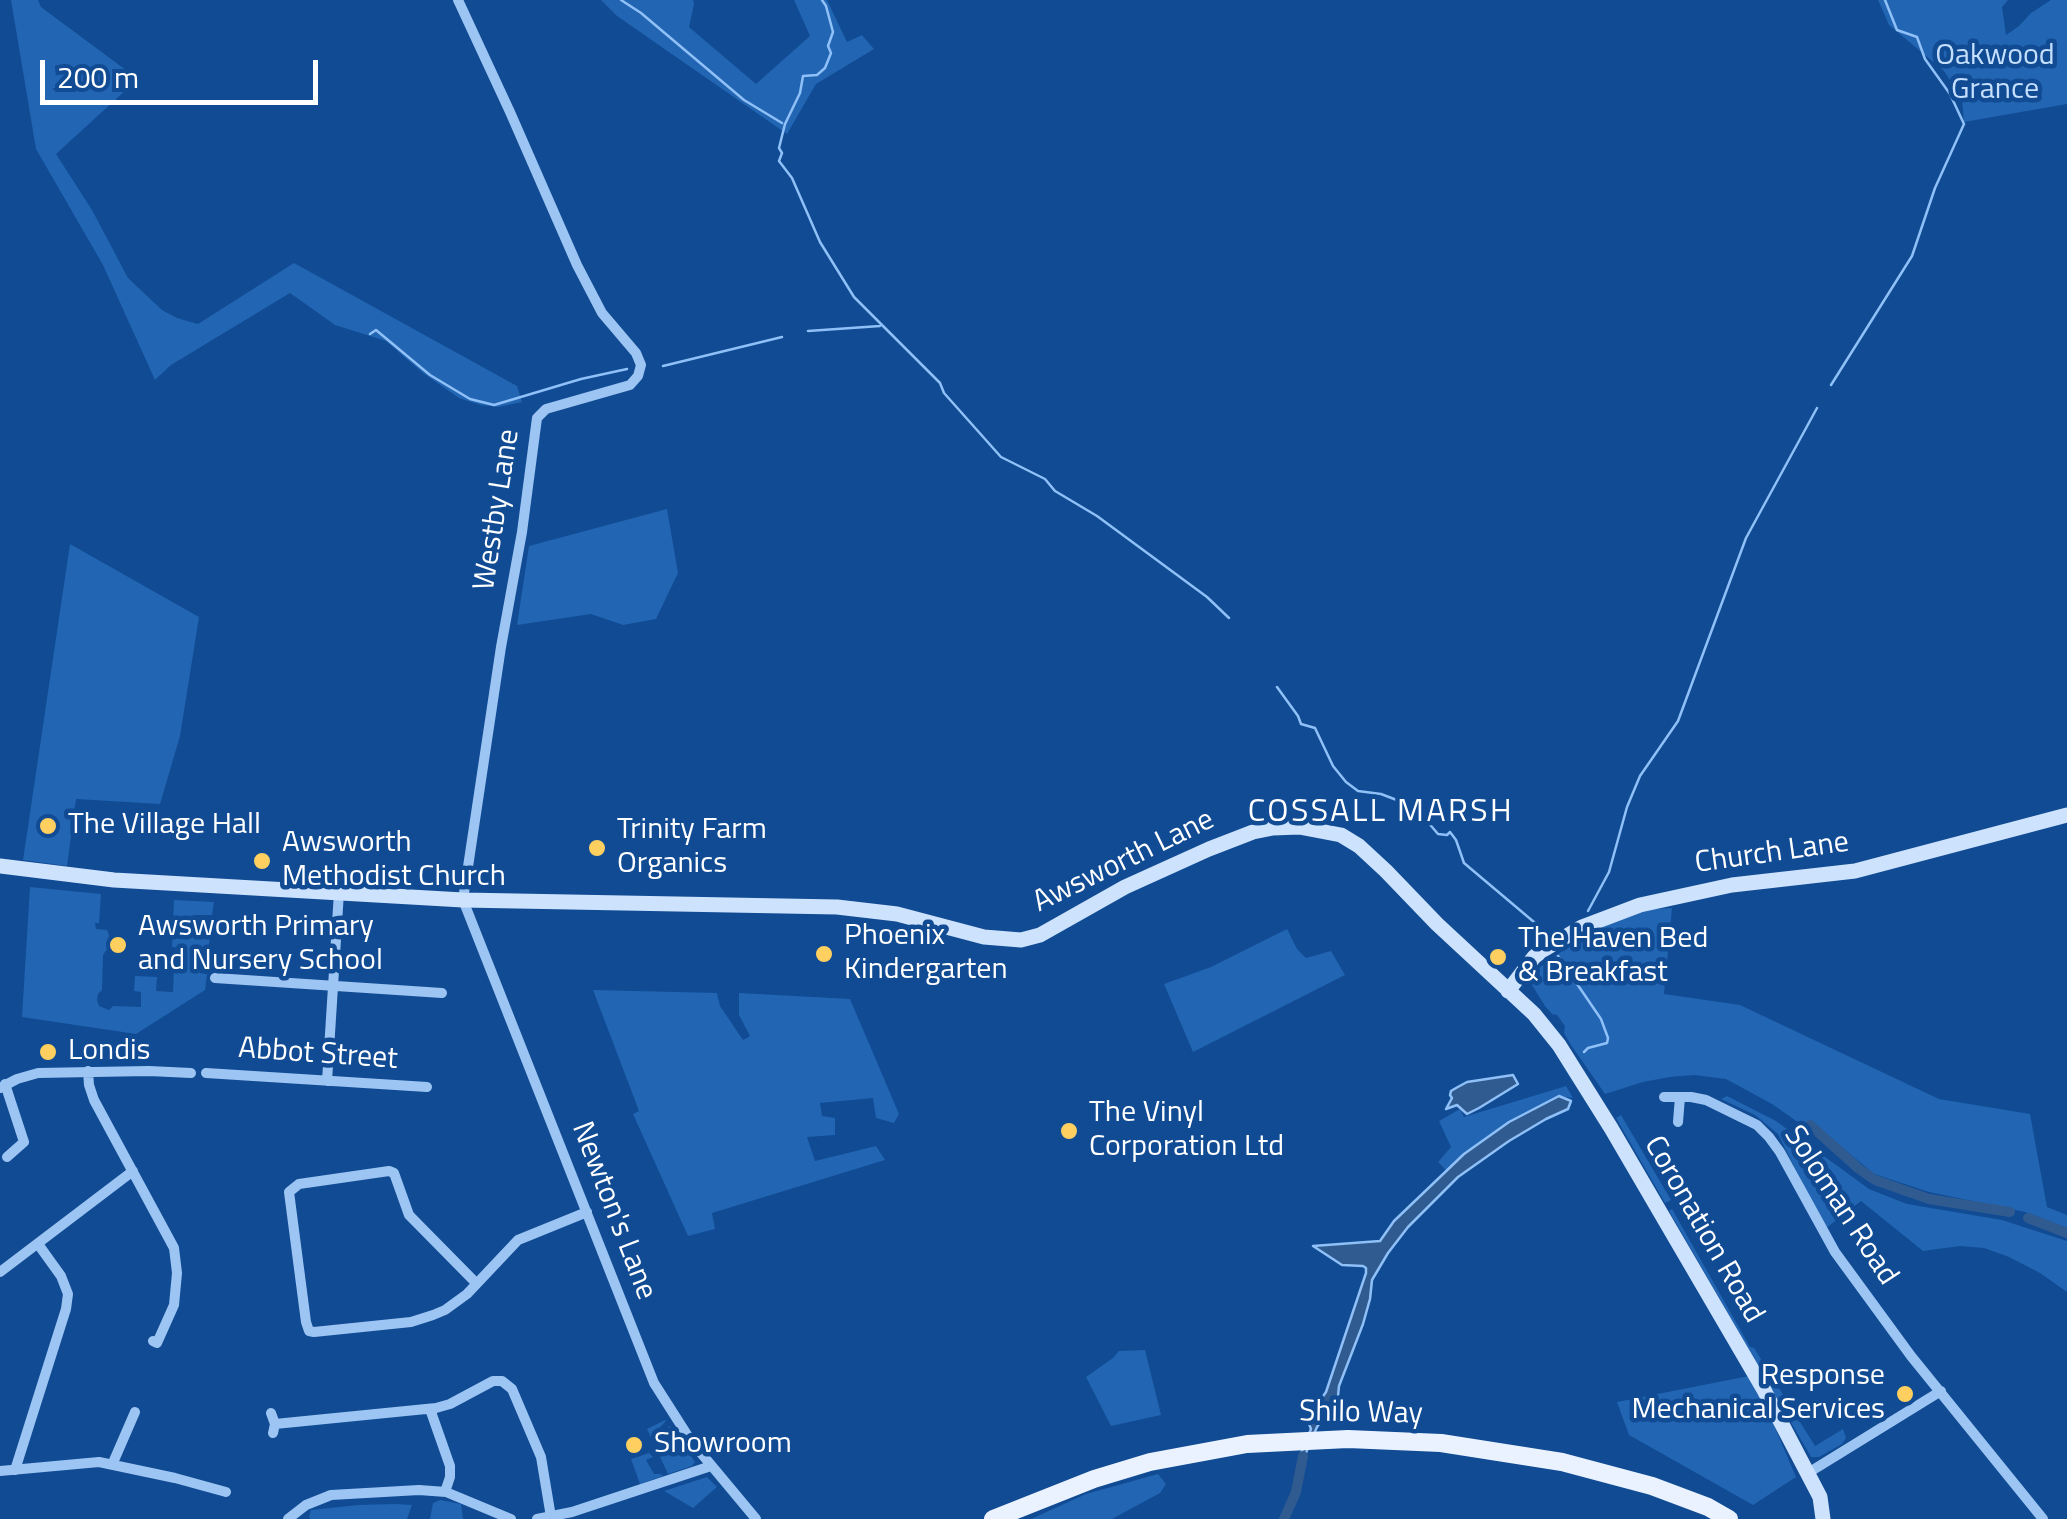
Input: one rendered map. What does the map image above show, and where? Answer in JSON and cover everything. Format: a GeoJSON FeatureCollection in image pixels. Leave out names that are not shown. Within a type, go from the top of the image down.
{"type":"FeatureCollection","features":[{"type":"Feature","properties":{"kind":"main road","name":"Shilo Way"},"geometry":{"type":"LineString","coordinates":[[993,1519],[1150,1462],[1247,1444],[1361,1439],[1441,1443],[1562,1462],[1652,1486],[1708,1507],[1728,1519]]}},
{"type":"Feature","properties":{"kind":"street","name":"Westby Lane"},"geometry":{"type":"LineString","coordinates":[[458,0],[577,264],[602,313],[636,353],[641,365],[630,385],[546,409],[537,418],[463,900]]}},
{"type":"Feature","properties":{"kind":"street","name":"Church Lane"},"geometry":{"type":"LineString","coordinates":[[1508,991],[1542,950],[1582,927],[1640,905],[1732,886],[1867,868],[2067,814]]}},
{"type":"Feature","properties":{"kind":"street","name":"Awsworth Lane"},"geometry":{"type":"LineString","coordinates":[[0,866],[114,880],[463,900],[837,907],[897,914],[984,937],[1021,940],[1040,935],[1125,887],[1224,843],[1272,828],[1299,826],[1332,832],[1359,846],[1508,991]]}},
{"type":"Feature","properties":{"kind":"street"},"geometry":{"type":"LineString","coordinates":[[327,1080],[339,892]]}},
{"type":"Feature","properties":{"kind":"street","name":"Newton's Lane"},"geometry":{"type":"LineString","coordinates":[[463,900],[654,1383],[675,1418],[756,1519]]}},
{"type":"Feature","properties":{"kind":"street"},"geometry":{"type":"LineString","coordinates":[[215,978],[235,973],[333,986],[442,993]]}},
{"type":"Feature","properties":{"kind":"street","name":"Coronation Road"},"geometry":{"type":"LineString","coordinates":[[1508,991],[1560,1045],[1612,1128],[1808,1472],[1820,1497],[1822,1517]]}},
{"type":"Feature","properties":{"kind":"street"},"geometry":{"type":"LineString","coordinates":[[88,1072],[90,1091],[170,1236],[176,1259],[174,1305],[156,1343],[153,1341]]}},
{"type":"Feature","properties":{"kind":"street","name":"Abbot Street"},"geometry":{"type":"LineString","coordinates":[[206,1072],[427,1087]]}},
{"type":"Feature","properties":{"kind":"street"},"geometry":{"type":"LineString","coordinates":[[7,1158],[24,1142],[2,1086],[32,1074],[192,1073]]}},
{"type":"Feature","properties":{"kind":"street","name":"Soloman Road"},"geometry":{"type":"LineString","coordinates":[[1664,1097],[1706,1100],[1736,1112],[1769,1137],[1826,1239],[1893,1331],[2042,1519]]}},
{"type":"Feature","properties":{"kind":"street"},"geometry":{"type":"LineString","coordinates":[[1678,1122],[1680,1097]]}},
{"type":"Feature","properties":{"kind":"street"},"geometry":{"type":"LineString","coordinates":[[0,1272],[132,1171]]}},
{"type":"Feature","properties":{"kind":"street"},"geometry":{"type":"LineString","coordinates":[[476,1283],[414,1221],[390,1171],[298,1184],[289,1192],[306,1322],[309,1331],[322,1332],[423,1319],[444,1310],[456,1302],[476,1283],[518,1240],[587,1212]]}},
{"type":"Feature","properties":{"kind":"street"},"geometry":{"type":"LineString","coordinates":[[15,1470],[68,1294],[62,1276],[38,1244]]}},
{"type":"Feature","properties":{"kind":"street"},"geometry":{"type":"LineString","coordinates":[[273,1424],[430,1409],[502,1380],[510,1385],[541,1457],[550,1517]]}},
{"type":"Feature","properties":{"kind":"street"},"geometry":{"type":"LineString","coordinates":[[1808,1472],[1941,1392]]}},
{"type":"Feature","properties":{"kind":"street"},"geometry":{"type":"LineString","coordinates":[[430,1409],[450,1466],[445,1492]]}},
{"type":"Feature","properties":{"kind":"street"},"geometry":{"type":"LineString","coordinates":[[112,1465],[135,1412]]}},
{"type":"Feature","properties":{"kind":"street"},"geometry":{"type":"LineString","coordinates":[[0,1471],[99,1462],[226,1492]]}},
{"type":"Feature","properties":{"kind":"street"},"geometry":{"type":"LineString","coordinates":[[537,1519],[565,1516],[711,1466]]}},
{"type":"Feature","properties":{"kind":"street"},"geometry":{"type":"LineString","coordinates":[[288,1519],[306,1505],[331,1496],[400,1491],[445,1492],[511,1519]]}},
{"type":"Feature","properties":{"kind":"green space"},"geometry":{"type":"Polygon","coordinates":[[[11,0],[38,0],[41,7],[138,79],[56,154],[92,210],[128,278],[162,310],[198,324],[294,263],[517,386],[522,402],[498,407],[459,398],[386,341],[335,325],[290,293],[171,365],[155,380],[103,265],[36,149],[11,0]]]}},
{"type":"Feature","properties":{"kind":"green space"},"geometry":{"type":"Polygon","coordinates":[[[601,0],[693,0],[689,27],[756,84],[810,36],[794,0],[827,0],[847,42],[862,35],[874,49],[816,84],[787,134],[617,16],[601,0]]]}},
{"type":"Feature","properties":{"kind":"green space","name":"Oakwood Grance"},"geometry":{"type":"Polygon","coordinates":[[[1878,0],[2008,0],[2002,7],[2006,35],[2051,0],[2067,0],[2067,104],[1964,122],[1962,99],[1944,71],[1889,25],[1878,0]]]}},
{"type":"Feature","properties":{"kind":"green space"},"geometry":{"type":"Polygon","coordinates":[[[667,509],[678,573],[656,619],[623,625],[591,614],[517,625],[529,546],[667,509]]]}},
{"type":"Feature","properties":{"kind":"green space"},"geometry":{"type":"Polygon","coordinates":[[[70,544],[199,617],[180,736],[160,804],[76,799],[67,866],[23,860],[70,544]]]}},
{"type":"Feature","properties":{"kind":"green space","name":"Awsworth Primary and Nursery School"},"geometry":{"type":"Polygon","coordinates":[[[30,887],[101,894],[96,929],[107,930],[109,935],[103,955],[102,990],[97,1000],[99,1006],[109,1010],[113,1006],[141,1007],[141,992],[134,991],[135,976],[157,977],[156,991],[173,992],[174,966],[181,961],[181,948],[172,947],[174,900],[214,902],[212,915],[195,915],[195,924],[211,924],[207,966],[200,969],[200,973],[207,974],[205,990],[136,1034],[22,1017],[30,887]]]}},
{"type":"Feature","properties":{"kind":"green space"},"geometry":{"type":"Polygon","coordinates":[[[1672,908],[1664,994],[1740,1005],[1939,1099],[2030,1114],[2047,1207],[2067,1215],[2067,1228],[2025,1212],[1929,1192],[1874,1174],[1815,1125],[1802,1125],[1726,1079],[1670,1077],[1605,1094],[1571,1045],[1564,1033],[1565,1026],[1545,1006],[1532,985],[1531,974],[1623,916],[1672,908]]]}},
{"type":"Feature","properties":{"kind":"green space"},"geometry":{"type":"Polygon","coordinates":[[[1287,929],[1306,958],[1331,951],[1345,975],[1193,1052],[1164,984],[1211,967],[1287,929]]]}},
{"type":"Feature","properties":{"kind":"green space"},"geometry":{"type":"Polygon","coordinates":[[[593,990],[717,993],[720,1006],[743,1040],[750,1036],[739,1015],[739,993],[850,999],[899,1114],[894,1123],[876,1118],[873,1098],[820,1103],[822,1116],[835,1118],[835,1135],[807,1137],[815,1161],[876,1146],[885,1160],[712,1213],[715,1229],[688,1236],[633,1114],[639,1111],[593,990]]]}},
{"type":"Feature","properties":{"kind":"green space"},"geometry":{"type":"Polygon","coordinates":[[[1566,1086],[1573,1098],[1559,1096],[1509,1122],[1446,1170],[1438,1162],[1451,1147],[1439,1121],[1460,1109],[1464,1117],[1566,1086]]]}},
{"type":"Feature","properties":{"kind":"green space"},"geometry":{"type":"Polygon","coordinates":[[[1727,1096],[1776,1121],[1869,1189],[1907,1204],[2002,1220],[2067,1241],[2067,1292],[2040,1273],[1984,1248],[1960,1246],[1923,1251],[1861,1201],[1825,1229],[1778,1134],[1755,1115],[1721,1099],[1727,1096]]]}},
{"type":"Feature","properties":{"kind":"green space"},"geometry":{"type":"Polygon","coordinates":[[[1621,1115],[1671,1200],[1665,1203],[1616,1118],[1621,1115]]]}},
{"type":"Feature","properties":{"kind":"green space"},"geometry":{"type":"Polygon","coordinates":[[[1672,1209],[1750,1347],[1815,1446],[1843,1429],[1846,1438],[1842,1444],[1819,1457],[1811,1457],[1669,1211],[1672,1209]]]}},
{"type":"Feature","properties":{"kind":"green space"},"geometry":{"type":"Polygon","coordinates":[[[1145,1350],[1161,1415],[1111,1426],[1086,1377],[1119,1351],[1145,1350]]]}},
{"type":"Feature","properties":{"kind":"green space"},"geometry":{"type":"Polygon","coordinates":[[[1749,1376],[1796,1477],[1753,1505],[1629,1435],[1617,1402],[1749,1376]]]}},
{"type":"Feature","properties":{"kind":"green space"},"geometry":{"type":"Polygon","coordinates":[[[665,1420],[656,1431],[659,1434],[670,1426],[695,1462],[668,1474],[647,1429],[665,1420]]]}},
{"type":"Feature","properties":{"kind":"green space"},"geometry":{"type":"Polygon","coordinates":[[[649,1453],[653,1457],[646,1460],[654,1474],[663,1476],[640,1484],[631,1459],[649,1453]]]}},
{"type":"Feature","properties":{"kind":"green space"},"geometry":{"type":"Polygon","coordinates":[[[1158,1474],[1166,1484],[1160,1493],[1112,1519],[1031,1519],[1086,1494],[1158,1474]]]}},
{"type":"Feature","properties":{"kind":"green space"},"geometry":{"type":"Polygon","coordinates":[[[707,1477],[717,1487],[693,1508],[664,1491],[707,1477]]]}},
{"type":"Feature","properties":{"kind":"green space"},"geometry":{"type":"Polygon","coordinates":[[[440,1500],[461,1504],[463,1519],[430,1519],[433,1503],[440,1500]]]}},
{"type":"Feature","properties":{"kind":"green space"},"geometry":{"type":"Polygon","coordinates":[[[412,1505],[407,1519],[309,1517],[311,1510],[412,1505]]]}},
{"type":"Feature","properties":{"kind":"shaded area"},"geometry":{"type":"Polygon","coordinates":[[[1513,1075],[1518,1084],[1479,1108],[1467,1114],[1457,1105],[1446,1109],[1451,1091],[1467,1082],[1513,1075]]]}},
{"type":"Feature","properties":{"kind":"shaded area"},"geometry":{"type":"Polygon","coordinates":[[[1559,1096],[1571,1101],[1568,1109],[1509,1141],[1458,1177],[1388,1253],[1372,1280],[1363,1324],[1338,1396],[1317,1427],[1305,1455],[1300,1456],[1311,1429],[1307,1419],[1326,1392],[1366,1273],[1363,1266],[1342,1265],[1313,1246],[1380,1241],[1394,1221],[1464,1154],[1509,1122],[1559,1096]]]}},
{"type":"Feature","properties":{"kind":"waterway"},"geometry":{"type":"LineString","coordinates":[[621,0],[744,100],[782,123]]}},
{"type":"Feature","properties":{"kind":"waterway"},"geometry":{"type":"LineString","coordinates":[[822,0],[833,32],[828,46],[831,53],[817,75],[803,76],[800,93],[785,124],[779,161],[792,178],[820,242],[854,297],[940,383],[944,393],[1001,457],[1045,479],[1055,491],[1097,516],[1207,597],[1229,618]]}},
{"type":"Feature","properties":{"kind":"waterway"},"geometry":{"type":"LineString","coordinates":[[1831,385],[1912,256],[1935,188],[1964,124],[1950,94],[1925,59],[1917,37],[1897,30],[1885,0]]}},
{"type":"Feature","properties":{"kind":"waterway"},"geometry":{"type":"LineString","coordinates":[[808,331],[880,326]]}},
{"type":"Feature","properties":{"kind":"waterway"},"geometry":{"type":"LineString","coordinates":[[370,334],[376,330],[430,375],[470,399],[494,405],[627,369]]}},
{"type":"Feature","properties":{"kind":"waterway"},"geometry":{"type":"LineString","coordinates":[[663,366],[782,337]]}},
{"type":"Feature","properties":{"kind":"waterway"},"geometry":{"type":"LineString","coordinates":[[1588,911],[1609,872],[1640,776],[1678,721],[1746,538],[1817,408]]}},
{"type":"Feature","properties":{"kind":"waterway"},"geometry":{"type":"LineString","coordinates":[[1277,687],[1301,724],[1315,728],[1333,766],[1346,782],[1358,791],[1381,794],[1415,807],[1438,834],[1450,832],[1464,863],[1547,933]]}},
{"type":"Feature","properties":{"kind":"waterway"},"geometry":{"type":"LineString","coordinates":[[1558,956],[1601,1019],[1608,1038],[1607,1043],[1584,1052]]}},
{"type":"Feature","properties":{"kind":"waterway"},"geometry":{"type":"LineString","coordinates":[[1810,1125],[1875,1180],[1929,1199],[2010,1212]]}},
{"type":"Feature","properties":{"kind":"waterway"},"geometry":{"type":"LineString","coordinates":[[2028,1218],[2067,1233]]}},
{"type":"Feature","properties":{"kind":"waterway"},"geometry":{"type":"LineString","coordinates":[[1284,1519],[1296,1492],[1303,1456]]}},
{"type":"Feature","properties":{"kind":"place","name":"The Village Hall"},"geometry":{"type":"Point","coordinates":[48,826]}},
{"type":"Feature","properties":{"kind":"place","name":"Trinity Farm Organics"},"geometry":{"type":"Point","coordinates":[597,848]}},
{"type":"Feature","properties":{"kind":"place","name":"Awsworth Methodist Church"},"geometry":{"type":"Point","coordinates":[262,861]}},
{"type":"Feature","properties":{"kind":"place","name":"Awsworth Primary and Nursery School"},"geometry":{"type":"Point","coordinates":[118,945]}},
{"type":"Feature","properties":{"kind":"place","name":"Phoenix Kindergarten"},"geometry":{"type":"Point","coordinates":[824,954]}},
{"type":"Feature","properties":{"kind":"place","name":"The Haven Bed & Breakfast"},"geometry":{"type":"Point","coordinates":[1498,957]}},
{"type":"Feature","properties":{"kind":"place","name":"Londis"},"geometry":{"type":"Point","coordinates":[48,1052]}},
{"type":"Feature","properties":{"kind":"place","name":"The Vinyl Corporation Ltd"},"geometry":{"type":"Point","coordinates":[1069,1131]}},
{"type":"Feature","properties":{"kind":"place","name":"Response Mechanical Services"},"geometry":{"type":"Point","coordinates":[1905,1394]}},
{"type":"Feature","properties":{"kind":"place","name":"Showroom"},"geometry":{"type":"Point","coordinates":[634,1445]}},
{"type":"Feature","properties":{"kind":"district","name":"COSSALL MARSH"},"geometry":{"type":"Point","coordinates":[1381,813]}}]}
